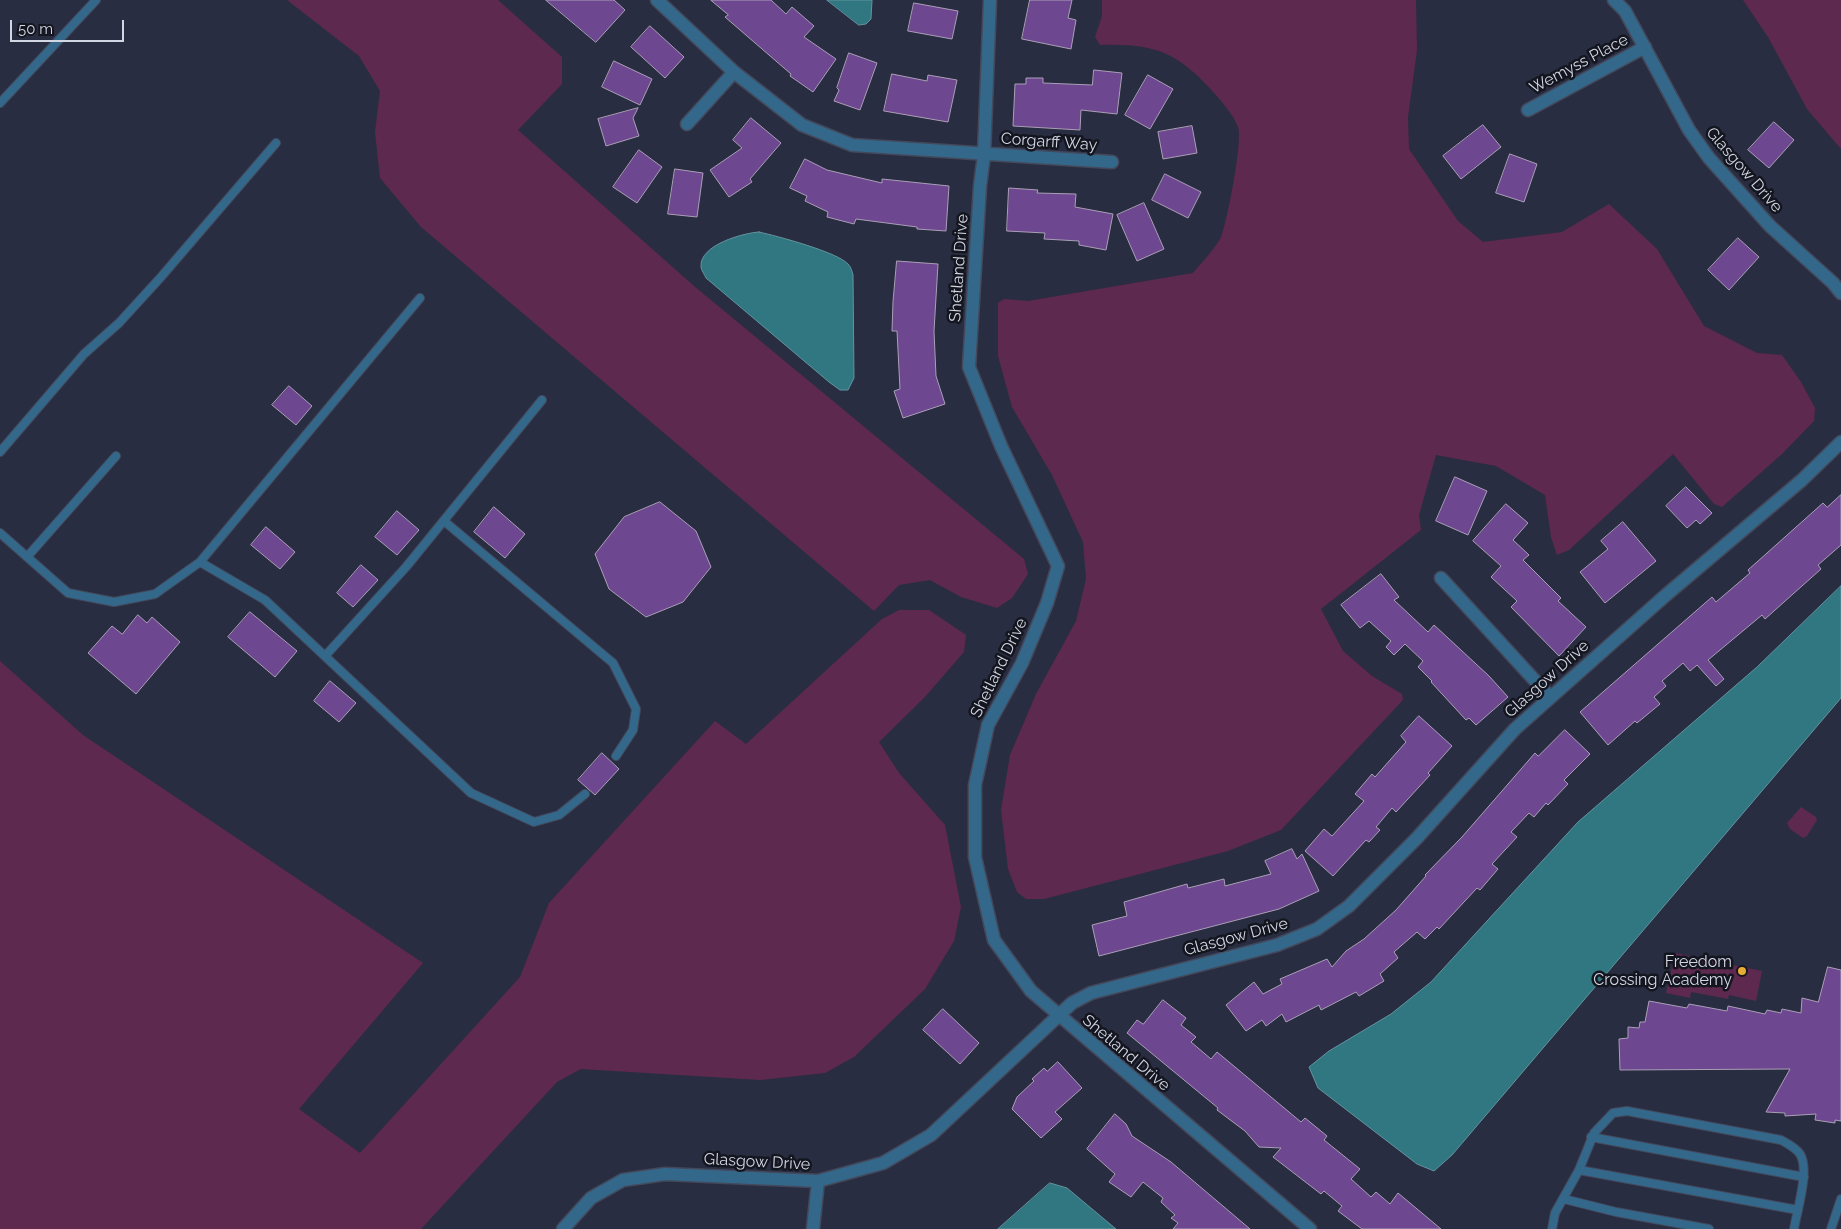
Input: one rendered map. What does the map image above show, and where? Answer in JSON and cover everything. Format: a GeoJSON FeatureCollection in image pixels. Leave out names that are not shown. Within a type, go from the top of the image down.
{"type":"FeatureCollection","features":[{"type":"Feature","properties":{"kind":"street","name":"Corgarff Way"},"geometry":{"type":"LineString","coordinates":[[657,0],[734,72],[802,125],[852,145],[1112,162]]}},
{"type":"Feature","properties":{"kind":"street","name":"Shetland Drive"},"geometry":{"type":"LineString","coordinates":[[990,0],[984,155],[980,186],[969,367],[1000,446],[1058,566],[1047,603],[1022,663],[988,725],[975,785],[975,857],[994,940],[1030,991],[1310,1229]]}},
{"type":"Feature","properties":{"kind":"street","name":"Glasgow Drive"},"geometry":{"type":"LineString","coordinates":[[1614,0],[1625,11],[1689,130],[1709,158],[1770,226],[1834,283],[1841,293]]}},
{"type":"Feature","properties":{"kind":"street","name":"Wemyss Place"},"geometry":{"type":"LineString","coordinates":[[1528,110],[1645,47]]}},
{"type":"Feature","properties":{"kind":"street"},"geometry":{"type":"LineString","coordinates":[[687,124],[734,72]]}},
{"type":"Feature","properties":{"kind":"street","name":"Glasgow Drive"},"geometry":{"type":"LineString","coordinates":[[563,1229],[591,1198],[623,1180],[664,1174],[818,1181],[883,1163],[931,1135],[1072,1003],[1091,993],[1277,945],[1316,929],[1349,906],[1417,838],[1515,729],[1666,594],[1802,480],[1841,442]]}},
{"type":"Feature","properties":{"kind":"street"},"geometry":{"type":"LineString","coordinates":[[1441,578],[1550,697]]}},
{"type":"Feature","properties":{"kind":"street"},"geometry":{"type":"LineString","coordinates":[[813,1229],[818,1181]]}},
{"type":"Feature","properties":{"kind":"lane"},"geometry":{"type":"LineString","coordinates":[[0,103],[96,0]]}},
{"type":"Feature","properties":{"kind":"lane"},"geometry":{"type":"LineString","coordinates":[[0,452],[84,354],[119,323],[155,283],[276,143]]}},
{"type":"Feature","properties":{"kind":"lane"},"geometry":{"type":"LineString","coordinates":[[0,533],[68,593],[114,602],[155,594],[200,562],[420,298]]}},
{"type":"Feature","properties":{"kind":"lane"},"geometry":{"type":"LineString","coordinates":[[326,656],[444,521],[542,400]]}},
{"type":"Feature","properties":{"kind":"lane"},"geometry":{"type":"LineString","coordinates":[[27,557],[116,456]]}},
{"type":"Feature","properties":{"kind":"lane"},"geometry":{"type":"LineString","coordinates":[[444,521],[613,663],[636,709],[633,730],[616,756]]}},
{"type":"Feature","properties":{"kind":"lane"},"geometry":{"type":"LineString","coordinates":[[200,562],[265,600],[471,793],[534,822],[559,815],[585,794]]}},
{"type":"Feature","properties":{"kind":"lane"},"geometry":{"type":"LineString","coordinates":[[1552,1229],[1555,1213],[1564,1200],[1579,1170],[1592,1137],[1605,1119],[1613,1113],[1627,1111],[1781,1140],[1793,1146],[1801,1156],[1804,1177],[1794,1229]]}},
{"type":"Feature","properties":{"kind":"lane"},"geometry":{"type":"LineString","coordinates":[[1592,1137],[1804,1177]]}},
{"type":"Feature","properties":{"kind":"lane"},"geometry":{"type":"LineString","coordinates":[[1579,1170],[1798,1210]]}},
{"type":"Feature","properties":{"kind":"lane"},"geometry":{"type":"LineString","coordinates":[[1831,1229],[1841,1199]]}},
{"type":"Feature","properties":{"kind":"lane"},"geometry":{"type":"LineString","coordinates":[[1564,1200],[1616,1212],[1709,1229]]}},
{"type":"Feature","properties":{"kind":"shaded area"},"geometry":{"type":"Polygon","coordinates":[[[287,0],[498,0],[562,57],[562,84],[518,130],[694,286],[1024,559],[1028,574],[1012,598],[997,608],[961,597],[930,580],[899,585],[874,611],[421,227],[380,178],[375,132],[380,91],[359,56],[287,0]]]}},
{"type":"Feature","properties":{"kind":"shaded area"},"geometry":{"type":"Polygon","coordinates":[[[827,0],[872,0],[871,19],[866,24],[859,25],[827,0]]]}},
{"type":"Feature","properties":{"kind":"shaded area"},"geometry":{"type":"Polygon","coordinates":[[[1102,0],[1416,0],[1417,50],[1408,117],[1409,149],[1458,221],[1483,242],[1562,232],[1609,204],[1657,249],[1704,326],[1757,353],[1782,355],[1801,382],[1815,408],[1814,421],[1782,454],[1722,507],[1714,504],[1673,454],[1569,550],[1557,555],[1551,537],[1545,495],[1496,466],[1436,455],[1419,515],[1421,530],[1321,609],[1343,651],[1372,676],[1402,694],[1403,700],[1281,830],[1228,851],[1044,899],[1026,899],[1017,892],[1008,869],[1001,810],[1010,755],[1036,694],[1076,621],[1086,579],[1083,542],[1052,475],[1012,407],[998,356],[998,303],[1004,299],[1028,301],[1193,273],[1212,251],[1224,229],[1238,148],[1238,127],[1234,118],[1214,93],[1189,68],[1176,59],[1150,48],[1100,45],[1095,37],[1102,16],[1102,0]]]}},
{"type":"Feature","properties":{"kind":"shaded area"},"geometry":{"type":"Polygon","coordinates":[[[1743,0],[1841,0],[1841,149],[1807,109],[1768,37],[1743,0]]]}},
{"type":"Feature","properties":{"kind":"shaded area"},"geometry":{"type":"Polygon","coordinates":[[[759,232],[832,254],[850,266],[853,275],[854,378],[848,390],[840,390],[829,382],[706,278],[701,267],[702,259],[707,252],[733,238],[759,232]]]}},
{"type":"Feature","properties":{"kind":"shaded area"},"geometry":{"type":"Polygon","coordinates":[[[1841,586],[1841,698],[1452,1155],[1434,1171],[1417,1164],[1318,1088],[1309,1067],[1329,1051],[1391,1014],[1431,982],[1578,822],[1757,667],[1841,586]]]}},
{"type":"Feature","properties":{"kind":"shaded area"},"geometry":{"type":"Polygon","coordinates":[[[899,610],[929,610],[966,635],[964,652],[924,698],[879,742],[899,773],[945,825],[961,907],[954,941],[925,989],[854,1057],[825,1073],[760,1080],[581,1069],[557,1082],[421,1229],[0,1229],[0,661],[83,735],[423,963],[299,1109],[360,1153],[520,977],[549,903],[715,721],[746,744],[882,619],[899,610]]]}},
{"type":"Feature","properties":{"kind":"shaded area"},"geometry":{"type":"Polygon","coordinates":[[[1801,807],[1816,817],[1817,820],[1807,836],[1803,838],[1790,829],[1787,823],[1801,807]]]}},
{"type":"Feature","properties":{"kind":"shaded area"},"geometry":{"type":"Polygon","coordinates":[[[1675,953],[1762,971],[1756,1001],[1729,995],[1728,999],[1691,992],[1690,998],[1666,993],[1675,953]]]}},
{"type":"Feature","properties":{"kind":"shaded area"},"geometry":{"type":"Polygon","coordinates":[[[1050,1183],[1067,1188],[1116,1229],[998,1229],[1050,1183]]]}},
{"type":"Feature","properties":{"kind":"building"},"geometry":{"type":"Polygon","coordinates":[[[546,0],[614,0],[625,10],[596,42],[546,0]]]}},
{"type":"Feature","properties":{"kind":"building"},"geometry":{"type":"Polygon","coordinates":[[[711,0],[771,0],[786,14],[792,7],[814,26],[804,37],[836,59],[813,92],[790,76],[791,74],[725,17],[728,15],[711,0]]]}},
{"type":"Feature","properties":{"kind":"building"},"geometry":{"type":"Polygon","coordinates":[[[1030,0],[1072,0],[1068,18],[1076,20],[1071,49],[1022,39],[1030,0]]]}},
{"type":"Feature","properties":{"kind":"building"},"geometry":{"type":"Polygon","coordinates":[[[914,3],[958,11],[952,39],[908,31],[914,3]]]}},
{"type":"Feature","properties":{"kind":"building"},"geometry":{"type":"Polygon","coordinates":[[[650,26],[684,57],[665,78],[631,47],[650,26]]]}},
{"type":"Feature","properties":{"kind":"building"},"geometry":{"type":"Polygon","coordinates":[[[849,53],[877,63],[860,110],[834,101],[849,53]]]}},
{"type":"Feature","properties":{"kind":"building"},"geometry":{"type":"Polygon","coordinates":[[[614,61],[652,79],[640,105],[602,87],[614,61]]]}},
{"type":"Feature","properties":{"kind":"building"},"geometry":{"type":"Polygon","coordinates":[[[1094,70],[1122,73],[1117,114],[1081,110],[1080,130],[1013,126],[1015,84],[1026,84],[1026,78],[1043,78],[1043,83],[1092,85],[1094,70]]]}},
{"type":"Feature","properties":{"kind":"building"},"geometry":{"type":"Polygon","coordinates":[[[892,74],[927,81],[928,75],[957,80],[948,122],[884,111],[892,74]]]}},
{"type":"Feature","properties":{"kind":"building"},"geometry":{"type":"Polygon","coordinates":[[[1148,75],[1173,89],[1150,129],[1125,115],[1148,75]]]}},
{"type":"Feature","properties":{"kind":"building"},"geometry":{"type":"Polygon","coordinates":[[[638,108],[633,118],[639,136],[606,146],[598,119],[638,108]]]}},
{"type":"Feature","properties":{"kind":"building"},"geometry":{"type":"Polygon","coordinates":[[[751,118],[781,143],[750,179],[752,182],[729,197],[710,170],[742,148],[733,140],[751,118]]]}},
{"type":"Feature","properties":{"kind":"building"},"geometry":{"type":"Polygon","coordinates":[[[1774,122],[1794,140],[1769,168],[1748,150],[1774,122]]]}},
{"type":"Feature","properties":{"kind":"building"},"geometry":{"type":"Polygon","coordinates":[[[1483,125],[1501,147],[1461,179],[1443,156],[1483,125]]]}},
{"type":"Feature","properties":{"kind":"building"},"geometry":{"type":"Polygon","coordinates":[[[1192,126],[1197,153],[1163,159],[1158,132],[1192,126]]]}},
{"type":"Feature","properties":{"kind":"building"},"geometry":{"type":"Polygon","coordinates":[[[639,150],[662,167],[637,203],[613,187],[639,150]]]}},
{"type":"Feature","properties":{"kind":"building"},"geometry":{"type":"Polygon","coordinates":[[[1510,154],[1537,164],[1524,202],[1496,193],[1510,154]]]}},
{"type":"Feature","properties":{"kind":"building"},"geometry":{"type":"Polygon","coordinates":[[[805,159],[827,170],[882,183],[882,179],[949,186],[946,231],[917,229],[917,227],[856,219],[854,224],[827,217],[828,212],[805,201],[807,196],[790,188],[805,159]]]}},
{"type":"Feature","properties":{"kind":"building"},"geometry":{"type":"Polygon","coordinates":[[[675,169],[703,173],[697,217],[668,214],[675,169]]]}},
{"type":"Feature","properties":{"kind":"building"},"geometry":{"type":"Polygon","coordinates":[[[1165,174],[1201,192],[1188,218],[1152,200],[1165,174]]]}},
{"type":"Feature","properties":{"kind":"building"},"geometry":{"type":"Polygon","coordinates":[[[1009,188],[1038,190],[1037,193],[1076,194],[1075,207],[1113,214],[1106,250],[1079,245],[1079,241],[1044,239],[1045,233],[1007,231],[1009,188]]]}},
{"type":"Feature","properties":{"kind":"building"},"geometry":{"type":"Polygon","coordinates":[[[1144,203],[1164,249],[1137,261],[1117,215],[1144,203]]]}},
{"type":"Feature","properties":{"kind":"building"},"geometry":{"type":"Polygon","coordinates":[[[1738,238],[1759,257],[1729,290],[1708,270],[1738,238]]]}},
{"type":"Feature","properties":{"kind":"building"},"geometry":{"type":"Polygon","coordinates":[[[897,261],[938,264],[934,331],[936,376],[945,404],[903,418],[894,391],[900,389],[897,331],[892,331],[897,261]]]}},
{"type":"Feature","properties":{"kind":"building"},"geometry":{"type":"Polygon","coordinates":[[[289,386],[312,406],[296,425],[272,405],[289,386]]]}},
{"type":"Feature","properties":{"kind":"building"},"geometry":{"type":"Polygon","coordinates":[[[1455,477],[1487,491],[1468,535],[1436,521],[1455,477]]]}},
{"type":"Feature","properties":{"kind":"building"},"geometry":{"type":"Polygon","coordinates":[[[1686,487],[1712,513],[1700,524],[1696,520],[1687,528],[1666,506],[1686,487]]]}},
{"type":"Feature","properties":{"kind":"building"},"geometry":{"type":"Polygon","coordinates":[[[1841,495],[1841,545],[1818,565],[1821,569],[1765,619],[1762,615],[1708,660],[1724,679],[1716,686],[1697,665],[1690,671],[1683,663],[1662,681],[1666,686],[1654,697],[1660,704],[1637,723],[1635,721],[1608,745],[1580,712],[1712,597],[1716,602],[1750,573],[1748,570],[1823,503],[1827,507],[1841,495]]]}},
{"type":"Feature","properties":{"kind":"building"},"geometry":{"type":"Polygon","coordinates":[[[660,502],[696,531],[711,567],[683,602],[646,617],[609,589],[595,554],[624,517],[660,502]]]}},
{"type":"Feature","properties":{"kind":"building"},"geometry":{"type":"Polygon","coordinates":[[[1506,504],[1528,523],[1513,540],[1529,555],[1523,560],[1561,598],[1558,601],[1586,627],[1559,656],[1511,607],[1517,601],[1491,577],[1501,566],[1473,541],[1506,504]]]}},
{"type":"Feature","properties":{"kind":"building"},"geometry":{"type":"Polygon","coordinates":[[[494,507],[525,534],[505,558],[474,532],[494,507]]]}},
{"type":"Feature","properties":{"kind":"building"},"geometry":{"type":"Polygon","coordinates":[[[397,511],[419,530],[397,555],[375,537],[397,511]]]}},
{"type":"Feature","properties":{"kind":"building"},"geometry":{"type":"Polygon","coordinates":[[[1623,522],[1656,561],[1605,603],[1580,572],[1608,549],[1601,541],[1623,522]]]}},
{"type":"Feature","properties":{"kind":"building"},"geometry":{"type":"Polygon","coordinates":[[[266,527],[295,552],[280,569],[251,545],[266,527]]]}},
{"type":"Feature","properties":{"kind":"building"},"geometry":{"type":"Polygon","coordinates":[[[361,565],[378,580],[353,607],[337,593],[361,565]]]}},
{"type":"Feature","properties":{"kind":"building"},"geometry":{"type":"Polygon","coordinates":[[[1381,574],[1399,597],[1394,600],[1428,632],[1434,625],[1489,676],[1508,697],[1476,725],[1469,718],[1466,720],[1431,682],[1418,667],[1423,661],[1405,644],[1394,655],[1386,647],[1391,641],[1369,621],[1360,628],[1341,605],[1381,574]]]}},
{"type":"Feature","properties":{"kind":"building"},"geometry":{"type":"Polygon","coordinates":[[[250,612],[297,651],[275,677],[228,637],[250,612]]]}},
{"type":"Feature","properties":{"kind":"building"},"geometry":{"type":"Polygon","coordinates":[[[138,615],[147,623],[152,617],[180,642],[136,694],[88,653],[112,626],[122,634],[138,615]]]}},
{"type":"Feature","properties":{"kind":"building"},"geometry":{"type":"Polygon","coordinates":[[[330,681],[356,703],[339,722],[314,701],[330,681]]]}},
{"type":"Feature","properties":{"kind":"building"},"geometry":{"type":"Polygon","coordinates":[[[1419,716],[1452,746],[1428,773],[1430,775],[1396,812],[1392,808],[1376,827],[1380,830],[1369,842],[1366,840],[1333,876],[1305,851],[1324,829],[1332,836],[1364,801],[1355,794],[1372,774],[1375,777],[1406,742],[1401,736],[1419,716]]]}},
{"type":"Feature","properties":{"kind":"building"},"geometry":{"type":"Polygon","coordinates":[[[1565,730],[1590,754],[1564,780],[1568,784],[1548,805],[1546,803],[1534,817],[1529,813],[1511,832],[1517,837],[1492,864],[1498,869],[1480,890],[1477,888],[1439,929],[1437,927],[1425,939],[1417,932],[1394,952],[1398,958],[1380,974],[1384,981],[1359,996],[1356,992],[1321,1010],[1319,1005],[1286,1022],[1282,1014],[1266,1026],[1262,1020],[1246,1031],[1226,1005],[1254,982],[1263,994],[1282,984],[1280,979],[1327,959],[1332,967],[1346,951],[1364,939],[1396,910],[1535,753],[1538,756],[1565,730]]]}},
{"type":"Feature","properties":{"kind":"building"},"geometry":{"type":"Polygon","coordinates":[[[602,753],[619,769],[595,795],[578,780],[602,753]]]}},
{"type":"Feature","properties":{"kind":"building"},"geometry":{"type":"Polygon","coordinates":[[[1292,849],[1297,859],[1302,854],[1319,891],[1279,909],[1099,956],[1092,925],[1127,916],[1124,902],[1187,884],[1188,888],[1224,879],[1225,886],[1271,874],[1265,861],[1292,849]]]}},
{"type":"Feature","properties":{"kind":"building"},"geometry":{"type":"Polygon","coordinates":[[[1828,967],[1841,970],[1841,1121],[1835,1120],[1835,1123],[1815,1120],[1816,1114],[1785,1116],[1785,1113],[1766,1112],[1790,1069],[1620,1070],[1619,1039],[1628,1038],[1628,1027],[1639,1028],[1640,1022],[1645,1022],[1649,1001],[1687,1008],[1689,1004],[1727,1011],[1728,1006],[1765,1014],[1767,1010],[1781,1013],[1782,1009],[1801,1013],[1802,998],[1818,1002],[1828,967]]]}},
{"type":"Feature","properties":{"kind":"building"},"geometry":{"type":"Polygon","coordinates":[[[1163,1000],[1186,1018],[1181,1025],[1196,1037],[1191,1042],[1211,1059],[1217,1052],[1301,1122],[1305,1118],[1327,1136],[1324,1140],[1360,1169],[1351,1179],[1371,1197],[1376,1192],[1390,1204],[1398,1193],[1441,1229],[1362,1229],[1338,1211],[1342,1206],[1324,1191],[1321,1194],[1273,1157],[1281,1148],[1259,1147],[1245,1131],[1217,1110],[1218,1108],[1127,1033],[1137,1020],[1143,1024],[1163,1000]]]}},
{"type":"Feature","properties":{"kind":"building"},"geometry":{"type":"Polygon","coordinates":[[[943,1009],[979,1043],[960,1064],[923,1030],[943,1009]]]}},
{"type":"Feature","properties":{"kind":"building"},"geometry":{"type":"Polygon","coordinates":[[[1058,1062],[1082,1088],[1055,1112],[1062,1119],[1041,1138],[1012,1109],[1017,1097],[1034,1081],[1032,1079],[1044,1068],[1047,1071],[1058,1062]]]}},
{"type":"Feature","properties":{"kind":"building"},"geometry":{"type":"Polygon","coordinates":[[[1115,1114],[1126,1124],[1132,1136],[1171,1162],[1250,1229],[1173,1229],[1178,1223],[1171,1218],[1175,1215],[1161,1202],[1163,1198],[1143,1182],[1131,1197],[1109,1182],[1115,1174],[1087,1149],[1115,1114]]]}},
{"type":"Feature","properties":{"kind":"place","name":"Freedom Crossing Academy"},"geometry":{"type":"Point","coordinates":[1742,971]}}]}
